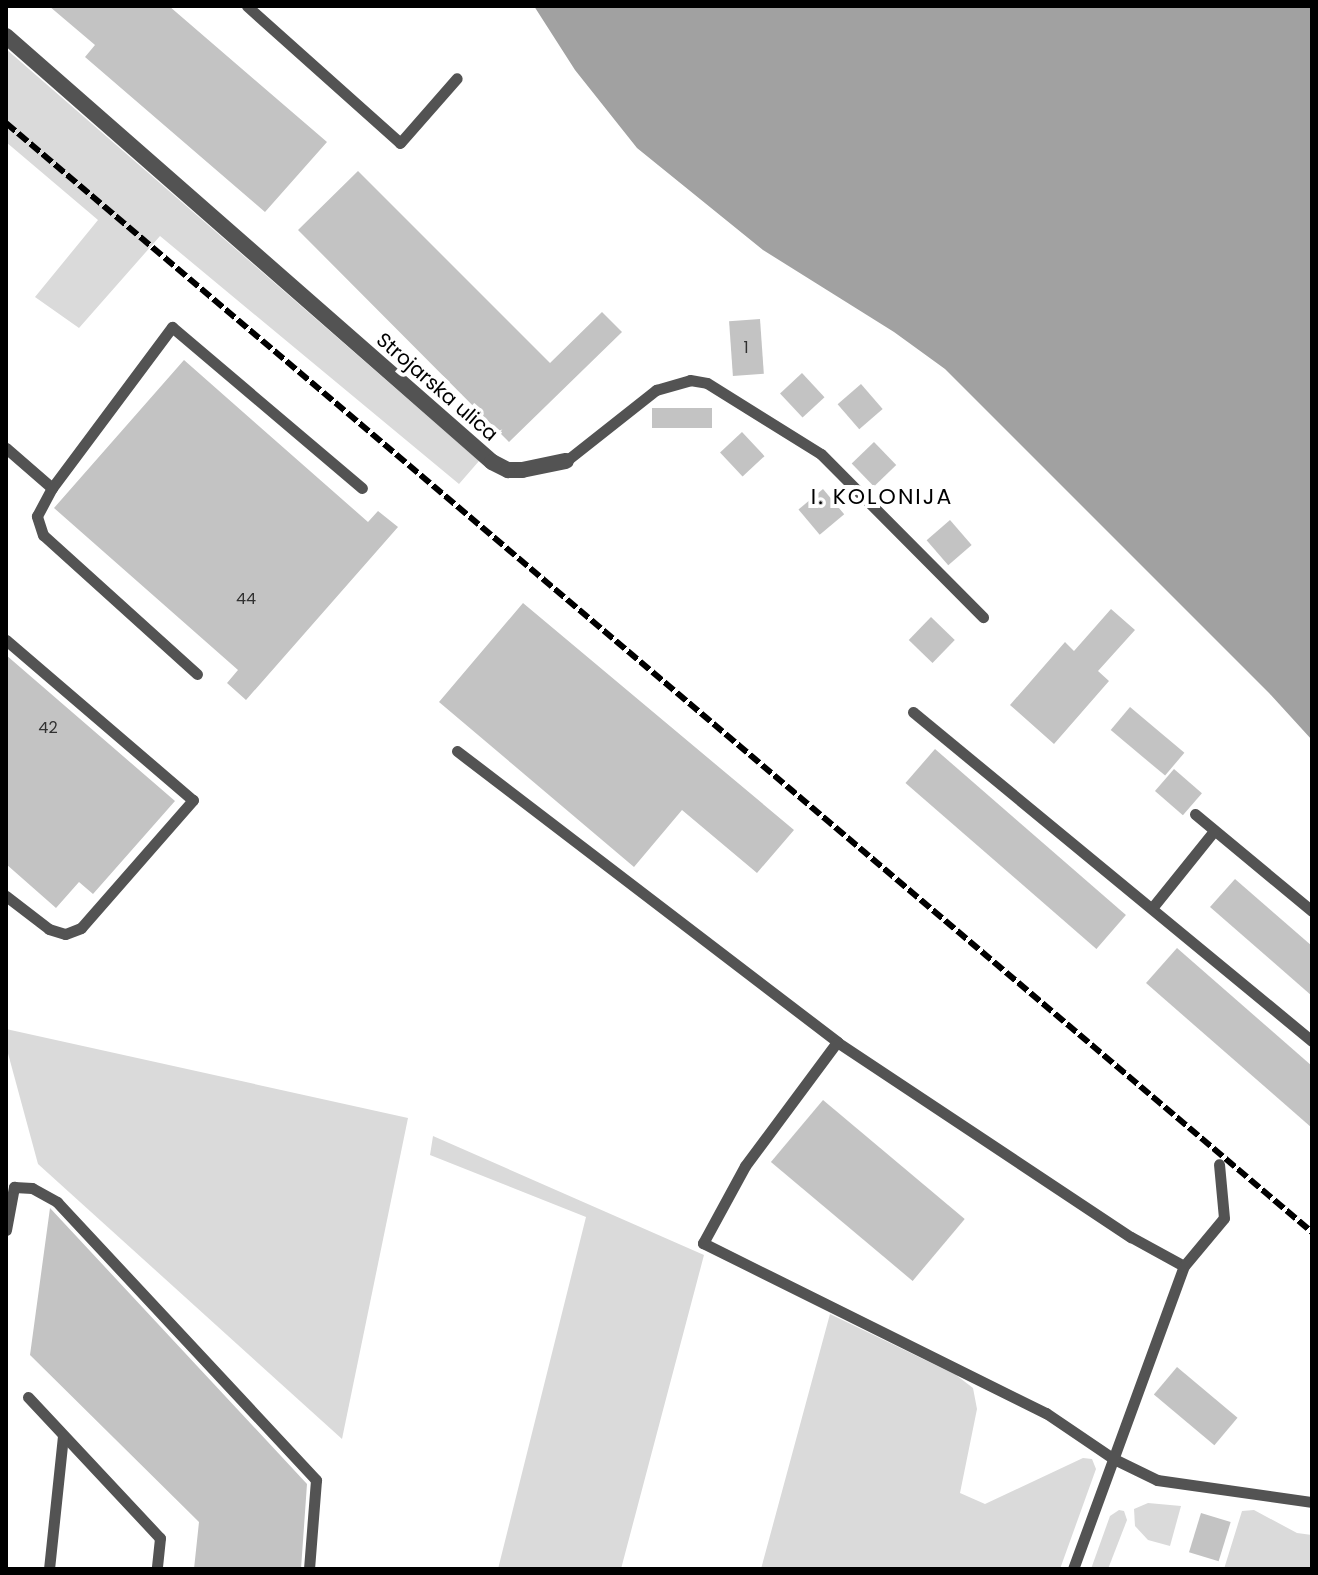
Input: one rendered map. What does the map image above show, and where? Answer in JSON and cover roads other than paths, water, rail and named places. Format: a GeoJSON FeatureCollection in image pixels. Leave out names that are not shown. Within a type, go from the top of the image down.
{"type":"FeatureCollection","features":[{"type":"Feature","properties":{"kind":"street","name":"Strojarska ulica"},"geometry":{"type":"LineString","coordinates":[[6,36],[492,462],[508,470],[522,470],[566,461]]}},
{"type":"Feature","properties":{"kind":"lane"},"geometry":{"type":"LineString","coordinates":[[247,6],[400,143],[457,78]]}},
{"type":"Feature","properties":{"kind":"lane"},"geometry":{"type":"LineString","coordinates":[[197,674],[43,535],[37,516],[52,488],[172,327],[362,488]]}},
{"type":"Feature","properties":{"kind":"lane","name":"Strojarska ulica"},"geometry":{"type":"LineString","coordinates":[[566,461],[656,390],[690,380],[707,383],[821,454],[983,617]]}},
{"type":"Feature","properties":{"kind":"lane"},"geometry":{"type":"LineString","coordinates":[[6,448],[52,488]]}},
{"type":"Feature","properties":{"kind":"lane"},"geometry":{"type":"LineString","coordinates":[[6,640],[193,800],[81,928],[65,934],[49,929],[6,896]]}},
{"type":"Feature","properties":{"kind":"lane"},"geometry":{"type":"LineString","coordinates":[[913,712],[1312,1041]]}},
{"type":"Feature","properties":{"kind":"lane"},"geometry":{"type":"LineString","coordinates":[[457,751],[837,1042],[1131,1237],[1184,1266]]}},
{"type":"Feature","properties":{"kind":"lane"},"geometry":{"type":"LineString","coordinates":[[1195,814],[1312,911]]}},
{"type":"Feature","properties":{"kind":"lane"},"geometry":{"type":"LineString","coordinates":[[1152,908],[1214,831]]}},
{"type":"Feature","properties":{"kind":"lane"},"geometry":{"type":"LineString","coordinates":[[837,1042],[745,1166],[703,1243],[1046,1413],[1114,1459],[1157,1480],[1312,1502]]}},
{"type":"Feature","properties":{"kind":"lane"},"geometry":{"type":"LineString","coordinates":[[1073,1569],[1184,1266],[1224,1218],[1219,1164]]}},
{"type":"Feature","properties":{"kind":"lane"},"geometry":{"type":"LineString","coordinates":[[6,1230],[14,1187],[32,1188],[57,1202],[316,1480],[309,1569]]}},
{"type":"Feature","properties":{"kind":"lane"},"geometry":{"type":"LineString","coordinates":[[28,1397],[160,1538],[157,1569]]}},
{"type":"Feature","properties":{"kind":"lane"},"geometry":{"type":"LineString","coordinates":[[49,1569],[63,1436]]}},
{"type":"Feature","properties":{"kind":"railway"},"geometry":{"type":"LineString","coordinates":[[6,123],[1312,1232]]}},
{"type":"Feature","properties":{"kind":"district","name":"I. KOLONIJA"},"geometry":{"type":"Point","coordinates":[882,497]}}]}
